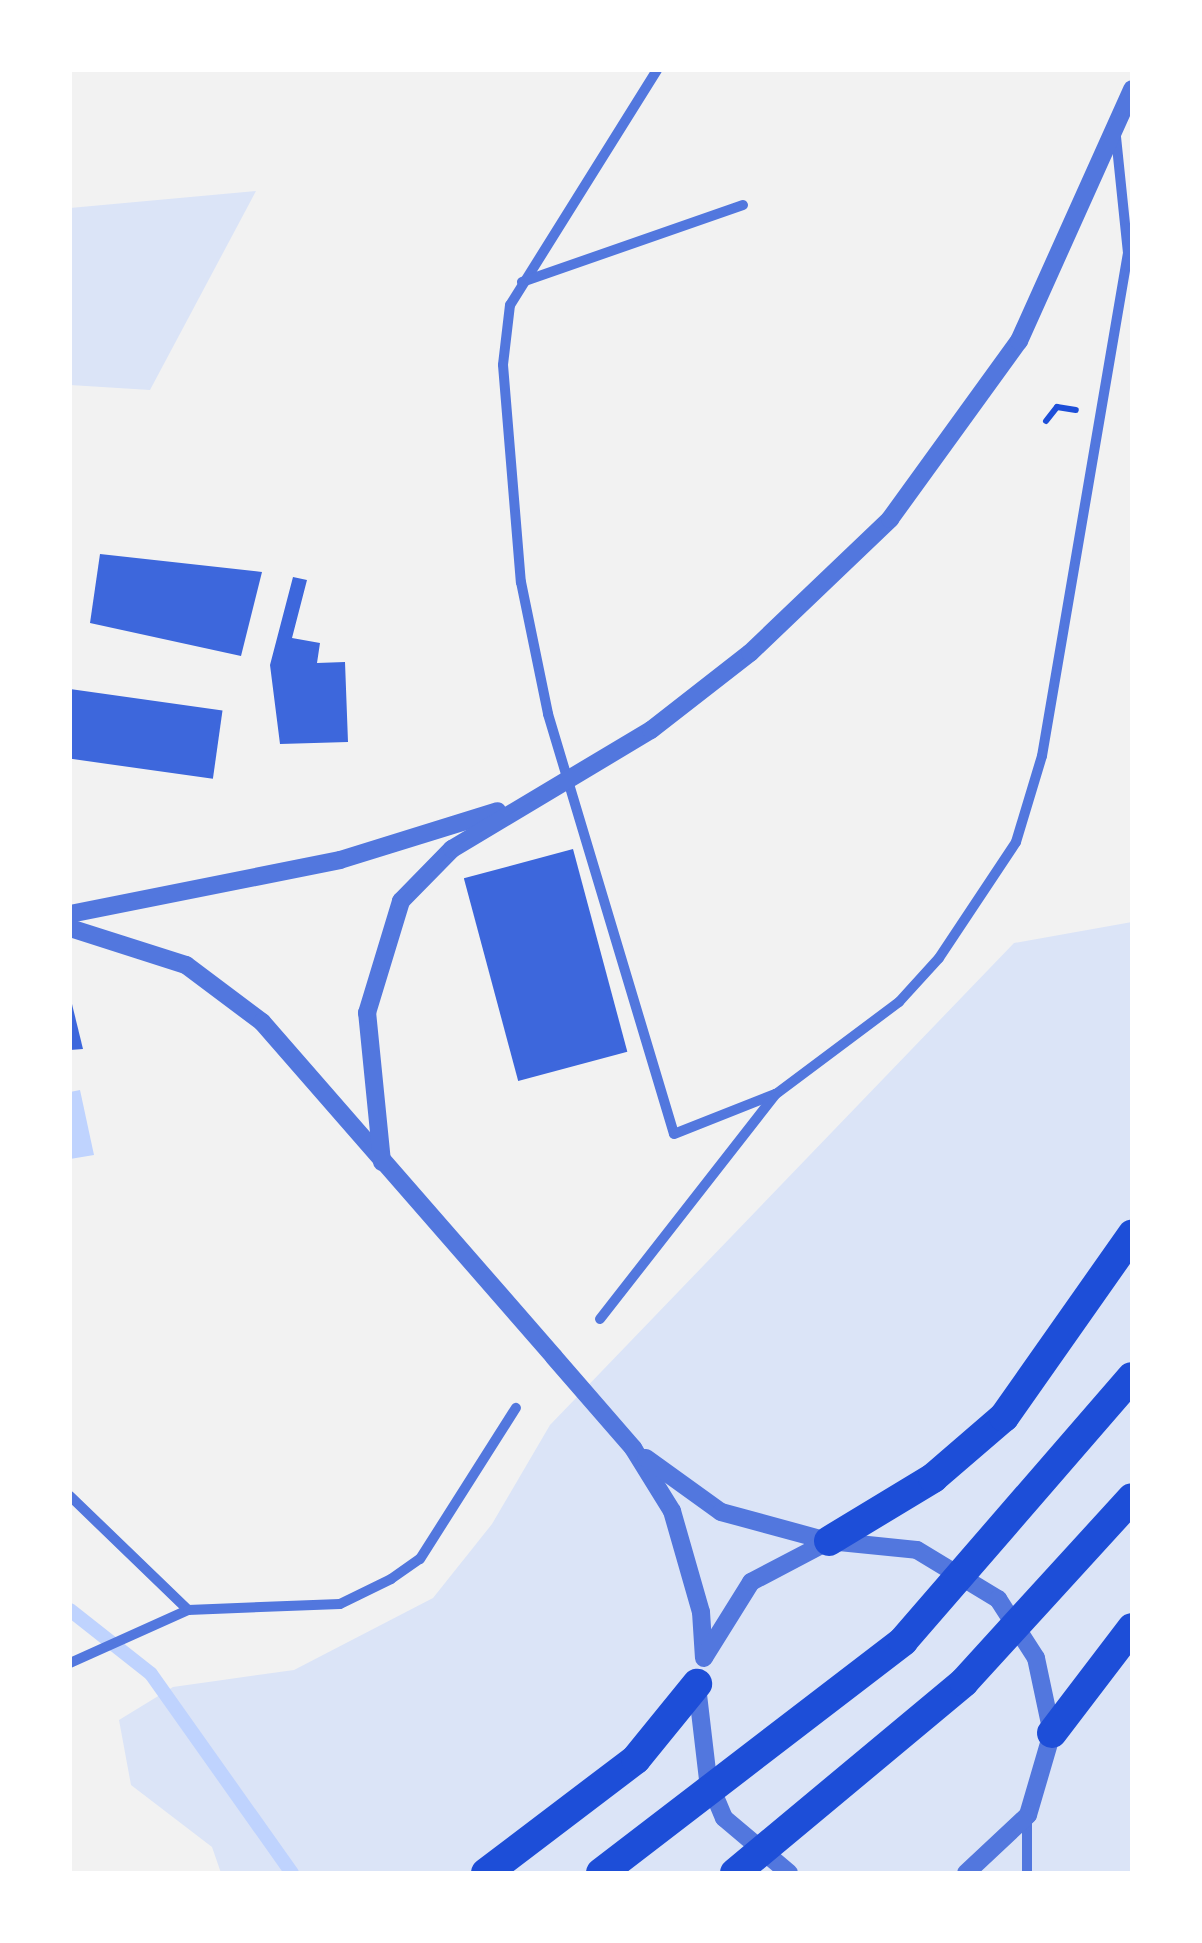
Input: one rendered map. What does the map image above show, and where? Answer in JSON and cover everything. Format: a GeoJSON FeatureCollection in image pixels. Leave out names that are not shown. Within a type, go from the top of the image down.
{"type":"FeatureCollection","features":[{"type":"Feature","properties":{"kind":"highway"},"geometry":{"type":"LineString","coordinates":[[829,1541],[933,1478],[1004,1417],[1132,1235]]}},
{"type":"Feature","properties":{"kind":"highway"},"geometry":{"type":"LineString","coordinates":[[601,1873],[903,1641],[1132,1377]]}},
{"type":"Feature","properties":{"kind":"highway"},"geometry":{"type":"LineString","coordinates":[[735,1873],[964,1682],[1132,1498]]}},
{"type":"Feature","properties":{"kind":"highway"},"geometry":{"type":"LineString","coordinates":[[1052,1733],[1132,1628]]}},
{"type":"Feature","properties":{"kind":"highway"},"geometry":{"type":"LineString","coordinates":[[486,1873],[636,1760],[700,1671]]}},
{"type":"Feature","properties":{"kind":"street"},"geometry":{"type":"LineString","coordinates":[[657,70],[521,282],[503,365],[521,582],[566,780],[674,1134],[776,1094]]}},
{"type":"Feature","properties":{"kind":"street"},"geometry":{"type":"LineString","coordinates":[[70,914],[323,864],[513,806],[651,730],[750,653],[890,519],[1019,342],[1116,136],[1132,90]]}},
{"type":"Feature","properties":{"kind":"street"},"geometry":{"type":"LineString","coordinates":[[600,1319],[776,1094],[898,1002],[976,912],[1016,842],[1042,756],[1128,252],[1116,136]]}},
{"type":"Feature","properties":{"kind":"street"},"geometry":{"type":"LineString","coordinates":[[521,282],[743,205]]}},
{"type":"Feature","properties":{"kind":"street"},"geometry":{"type":"LineString","coordinates":[[382,1162],[366,1050],[380,948],[421,874],[513,806]]}},
{"type":"Feature","properties":{"kind":"street"},"geometry":{"type":"LineString","coordinates":[[70,928],[152,949],[226,990],[633,1448],[721,1512],[829,1541],[917,1550],[998,1599],[1019,1625],[1045,1692],[1052,1733],[1028,1814],[1027,1873]]}},
{"type":"Feature","properties":{"kind":"street"},"geometry":{"type":"LineString","coordinates":[[71,1663],[188,1610],[340,1604],[391,1580],[420,1559],[516,1408]]}},
{"type":"Feature","properties":{"kind":"street"},"geometry":{"type":"LineString","coordinates":[[633,1448],[688,1552],[700,1671],[700,1743],[724,1818],[788,1873]]}},
{"type":"Feature","properties":{"kind":"street"},"geometry":{"type":"LineString","coordinates":[[70,1496],[188,1610]]}},
{"type":"Feature","properties":{"kind":"street"},"geometry":{"type":"LineString","coordinates":[[700,1671],[752,1582],[829,1541]]}},
{"type":"Feature","properties":{"kind":"street"},"geometry":{"type":"LineString","coordinates":[[966,1873],[1028,1814]]}},
{"type":"Feature","properties":{"kind":"path"},"geometry":{"type":"LineString","coordinates":[[1046,421],[1057,407],[1077,410]]}},
{"type":"Feature","properties":{"kind":"shaded area"},"geometry":{"type":"Polygon","coordinates":[[[256,191],[150,390],[70,385],[70,208],[256,191]]]}},
{"type":"Feature","properties":{"kind":"shaded area"},"geometry":{"type":"Polygon","coordinates":[[[1132,922],[1132,1873],[221,1873],[212,1847],[131,1785],[119,1720],[173,1687],[294,1670],[433,1598],[492,1524],[550,1425],[1014,943],[1132,922]]]}},
{"type":"Feature","properties":{"kind":"water"},"geometry":{"type":"Polygon","coordinates":[[[80,1090],[94,1155],[70,1159],[70,1092],[80,1090]]]}},
{"type":"Feature","properties":{"kind":"building"},"geometry":{"type":"Polygon","coordinates":[[[100,554],[262,572],[241,656],[90,623],[100,554]]]}},
{"type":"Feature","properties":{"kind":"building"},"geometry":{"type":"Polygon","coordinates":[[[293,577],[307,580],[292,638],[320,643],[317,663],[345,662],[348,742],[280,744],[270,665],[293,577]]]}},
{"type":"Feature","properties":{"kind":"building"},"geometry":{"type":"Polygon","coordinates":[[[70,689],[223,710],[213,779],[70,759],[70,689]]]}},
{"type":"Feature","properties":{"kind":"building"},"geometry":{"type":"Polygon","coordinates":[[[573,849],[627,1052],[518,1081],[464,878],[573,849]]]}},
{"type":"Feature","properties":{"kind":"building"},"geometry":{"type":"Polygon","coordinates":[[[71,1000],[83,1049],[70,1050],[71,1000]]]}},
{"type":"Feature","properties":{"kind":"waterway"},"geometry":{"type":"LineString","coordinates":[[70,1610],[151,1674],[292,1873]]}}]}
